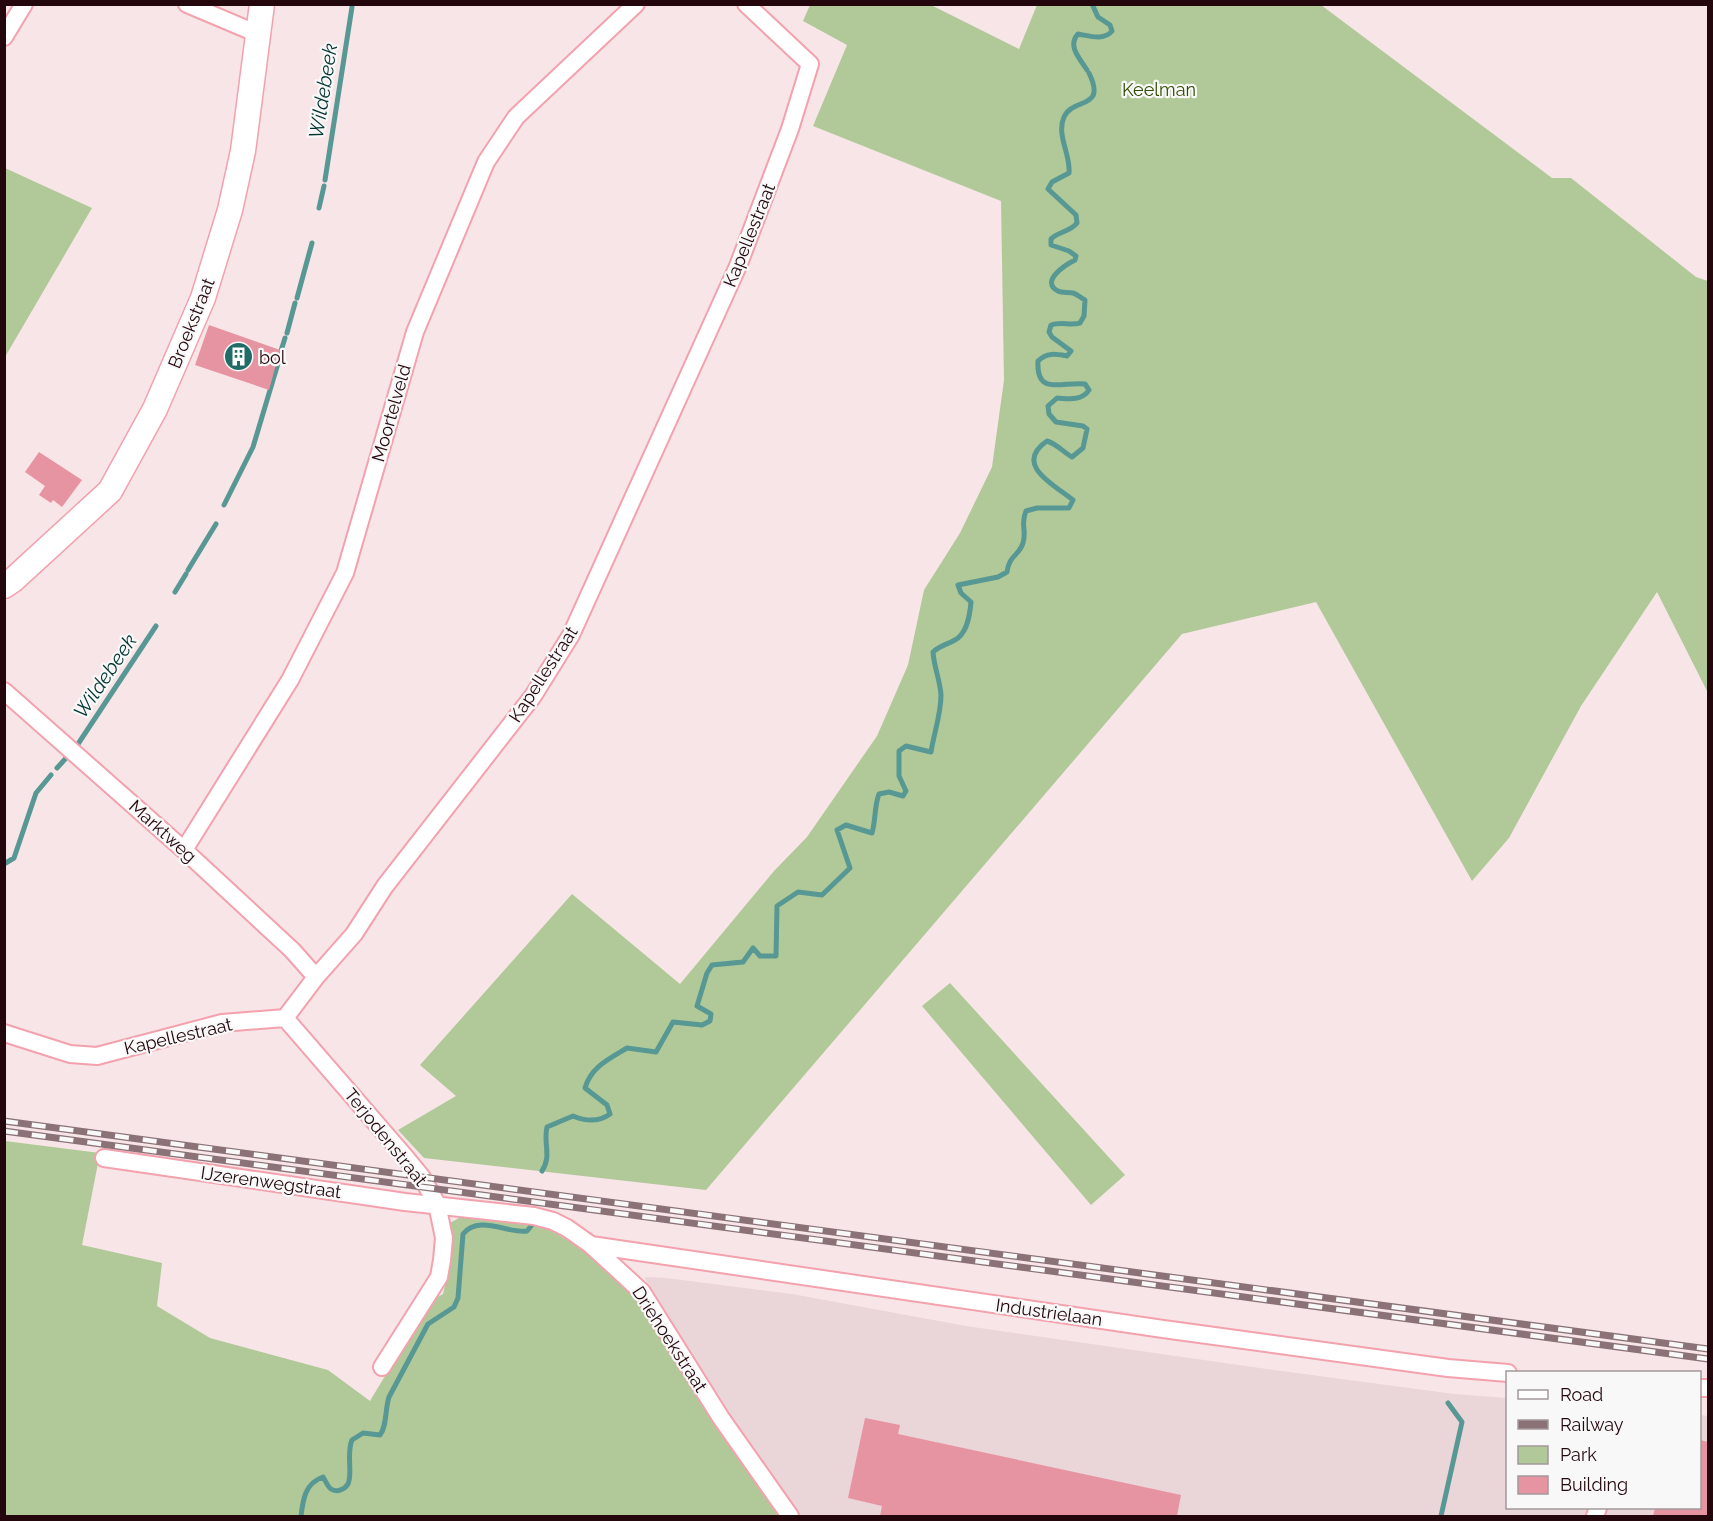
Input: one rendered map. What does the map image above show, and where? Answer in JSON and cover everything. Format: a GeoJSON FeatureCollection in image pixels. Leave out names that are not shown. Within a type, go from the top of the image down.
{"type":"FeatureCollection","features":[{"type":"Feature","properties":{"kind":"street"},"geometry":{"type":"LineString","coordinates":[[4,37],[24,4]]}},
{"type":"Feature","properties":{"kind":"street"},"geometry":{"type":"LineString","coordinates":[[187,4],[258,34]]}},
{"type":"Feature","properties":{"kind":"street","name":"Broekstraat"},"geometry":{"type":"LineString","coordinates":[[4,586],[110,490],[155,410],[203,298],[230,210],[243,151],[262,4]]}},
{"type":"Feature","properties":{"kind":"street","name":"Moortelveld"},"geometry":{"type":"LineString","coordinates":[[184,850],[290,680],[345,573],[415,332],[486,162],[516,117],[636,4]]}},
{"type":"Feature","properties":{"kind":"street","name":"Kapellestraat"},"geometry":{"type":"LineString","coordinates":[[4,1034],[70,1054],[97,1056],[222,1023],[285,1017],[354,934],[385,886],[533,696],[571,635],[738,266],[790,129],[810,64],[746,4]]}},
{"type":"Feature","properties":{"kind":"street","name":"Marktweg"},"geometry":{"type":"LineString","coordinates":[[4,691],[184,850],[292,950],[316,977]]}},
{"type":"Feature","properties":{"kind":"street","name":"Terjodenstraat"},"geometry":{"type":"LineString","coordinates":[[285,1017],[421,1176],[437,1204],[444,1238],[439,1276],[382,1367]]}},
{"type":"Feature","properties":{"kind":"street","name":"IJzerenwegstraat"},"geometry":{"type":"LineString","coordinates":[[104,1158],[405,1202],[437,1204]]}},
{"type":"Feature","properties":{"kind":"street","name":"Driehoekstraat"},"geometry":{"type":"LineString","coordinates":[[437,1204],[534,1216],[553,1221],[591,1245],[642,1292],[721,1418],[790,1516]]}},
{"type":"Feature","properties":{"kind":"street","name":"Industrielaan"},"geometry":{"type":"LineString","coordinates":[[591,1245],[1163,1329],[1448,1368],[1506,1372]]}},
{"type":"Feature","properties":{"kind":"shaded area"},"geometry":{"type":"Polygon","coordinates":[[[645,1277],[792,1294],[966,1326],[1454,1394],[1506,1398],[1506,1509],[1701,1509],[1701,1415],[1708,1416],[1708,1516],[799,1516],[756,1456],[648,1287],[645,1277]]]}},
{"type":"Feature","properties":{"kind":"green space","name":"Keelman"},"geometry":{"type":"Polygon","coordinates":[[[810,5],[931,5],[1019,49],[1037,5],[1321,5],[1552,178],[1571,178],[1696,277],[1708,281],[1708,693],[1657,592],[1581,706],[1509,838],[1472,881],[1316,602],[1182,634],[706,1190],[424,1158],[398,1130],[456,1096],[420,1065],[572,894],[680,984],[774,871],[807,837],[877,736],[908,665],[924,590],[960,533],[992,467],[1004,380],[1001,201],[813,126],[847,45],[803,21],[810,5]]]}},
{"type":"Feature","properties":{"kind":"green space"},"geometry":{"type":"Polygon","coordinates":[[[5,168],[92,208],[5,357],[5,168]]]}},
{"type":"Feature","properties":{"kind":"green space"},"geometry":{"type":"Polygon","coordinates":[[[950,983],[1125,1175],[1091,1205],[922,1006],[950,983]]]}},
{"type":"Feature","properties":{"kind":"green space"},"geometry":{"type":"Polygon","coordinates":[[[5,1141],[100,1153],[82,1245],[162,1263],[157,1306],[210,1338],[328,1370],[370,1401],[430,1301],[443,1294],[449,1268],[450,1223],[464,1215],[544,1226],[601,1260],[631,1291],[778,1516],[5,1516],[5,1141]]]}},
{"type":"Feature","properties":{"kind":"building","name":"bol"},"geometry":{"type":"Polygon","coordinates":[[[209,325],[280,350],[269,390],[195,365],[209,325]]]}},
{"type":"Feature","properties":{"kind":"building"},"geometry":{"type":"Polygon","coordinates":[[[39,452],[82,480],[62,507],[53,500],[51,503],[39,495],[45,486],[25,472],[39,452]]]}},
{"type":"Feature","properties":{"kind":"building"},"geometry":{"type":"Polygon","coordinates":[[[865,1418],[900,1425],[898,1434],[1181,1495],[1177,1516],[880,1516],[882,1506],[848,1498],[865,1418]]]}},
{"type":"Feature","properties":{"kind":"building"},"geometry":{"type":"Polygon","coordinates":[[[1701,1440],[1708,1442],[1708,1516],[1653,1516],[1655,1509],[1701,1509],[1701,1440]]]}},
{"type":"Feature","properties":{"kind":"waterway"},"geometry":{"type":"LineString","coordinates":[[1087,70],[1074,48],[1078,34],[1101,37],[1112,31],[1110,25],[1098,17],[1092,4]]}},
{"type":"Feature","properties":{"kind":"waterway","name":"Wildebeek"},"geometry":{"type":"LineString","coordinates":[[325,180],[352,7]]}},
{"type":"Feature","properties":{"kind":"waterway"},"geometry":{"type":"LineString","coordinates":[[542,1171],[547,1155],[547,1127],[573,1116],[592,1120],[610,1114],[607,1105],[585,1088],[596,1069],[627,1048],[656,1052],[673,1022],[702,1025],[710,1021],[711,1014],[697,1006],[707,973],[712,965],[743,962],[753,948],[760,956],[776,956],[777,906],[798,892],[822,895],[850,868],[837,830],[846,825],[872,833],[879,794],[889,792],[903,796],[906,791],[899,776],[899,751],[906,746],[931,752],[941,702],[933,652],[961,635],[970,611],[971,602],[961,593],[958,585],[998,577],[1007,572],[1010,562],[1023,543],[1026,511],[1037,508],[1069,508],[1073,500],[1040,474],[1035,467],[1034,458],[1037,450],[1047,441],[1072,457],[1083,448],[1087,429],[1083,426],[1056,422],[1049,414],[1048,406],[1057,398],[1083,396],[1089,390],[1085,384],[1052,385],[1046,383],[1041,379],[1038,361],[1048,355],[1067,356],[1071,351],[1052,337],[1049,332],[1051,325],[1080,323],[1084,316],[1085,300],[1073,293],[1061,292],[1053,287],[1052,282],[1056,273],[1075,260],[1076,256],[1051,245],[1051,239],[1077,223],[1076,215],[1048,189],[1052,182],[1069,173],[1062,124],[1068,111],[1087,101],[1094,93],[1089,73]]}},
{"type":"Feature","properties":{"kind":"waterway","name":"Wildebeek"},"geometry":{"type":"LineString","coordinates":[[319,208],[324,186]]}},
{"type":"Feature","properties":{"kind":"waterway","name":"Wildebeek"},"geometry":{"type":"LineString","coordinates":[[297,298],[312,243]]}},
{"type":"Feature","properties":{"kind":"waterway","name":"Wildebeek"},"geometry":{"type":"LineString","coordinates":[[287,333],[295,303]]}},
{"type":"Feature","properties":{"kind":"waterway","name":"Wildebeek"},"geometry":{"type":"LineString","coordinates":[[280,354],[285,338]]}},
{"type":"Feature","properties":{"kind":"waterway","name":"Wildebeek"},"geometry":{"type":"LineString","coordinates":[[224,505],[253,447],[279,360]]}},
{"type":"Feature","properties":{"kind":"waterway","name":"Wildebeek"},"geometry":{"type":"LineString","coordinates":[[188,570],[216,524]]}},
{"type":"Feature","properties":{"kind":"waterway","name":"Wildebeek"},"geometry":{"type":"LineString","coordinates":[[175,592],[186,574]]}},
{"type":"Feature","properties":{"kind":"waterway","name":"Wildebeek"},"geometry":{"type":"LineString","coordinates":[[78,744],[156,626]]}},
{"type":"Feature","properties":{"kind":"waterway","name":"Wildebeek"},"geometry":{"type":"LineString","coordinates":[[57,768],[67,757]]}},
{"type":"Feature","properties":{"kind":"waterway","name":"Wildebeek"},"geometry":{"type":"LineString","coordinates":[[4,864],[14,858],[36,793],[51,775]]}},
{"type":"Feature","properties":{"kind":"waterway"},"geometry":{"type":"LineString","coordinates":[[301,1516],[306,1493],[312,1483],[323,1477],[330,1488],[336,1491],[348,1484],[352,1440],[363,1433],[380,1435],[384,1427],[389,1397],[428,1324],[454,1307],[458,1298],[463,1234],[477,1226],[527,1231],[532,1225]]}},
{"type":"Feature","properties":{"kind":"waterway"},"geometry":{"type":"LineString","coordinates":[[1441,1516],[1462,1422],[1448,1403]]}},
{"type":"Feature","properties":{"kind":"railway"},"geometry":{"type":"LineString","coordinates":[[4,1121],[1708,1349]]}},
{"type":"Feature","properties":{"kind":"railway"},"geometry":{"type":"LineString","coordinates":[[4,1131],[1708,1359]]}},
{"type":"Feature","properties":{"kind":"place","name":"bol"},"geometry":{"type":"Point","coordinates":[238,357]}}]}
